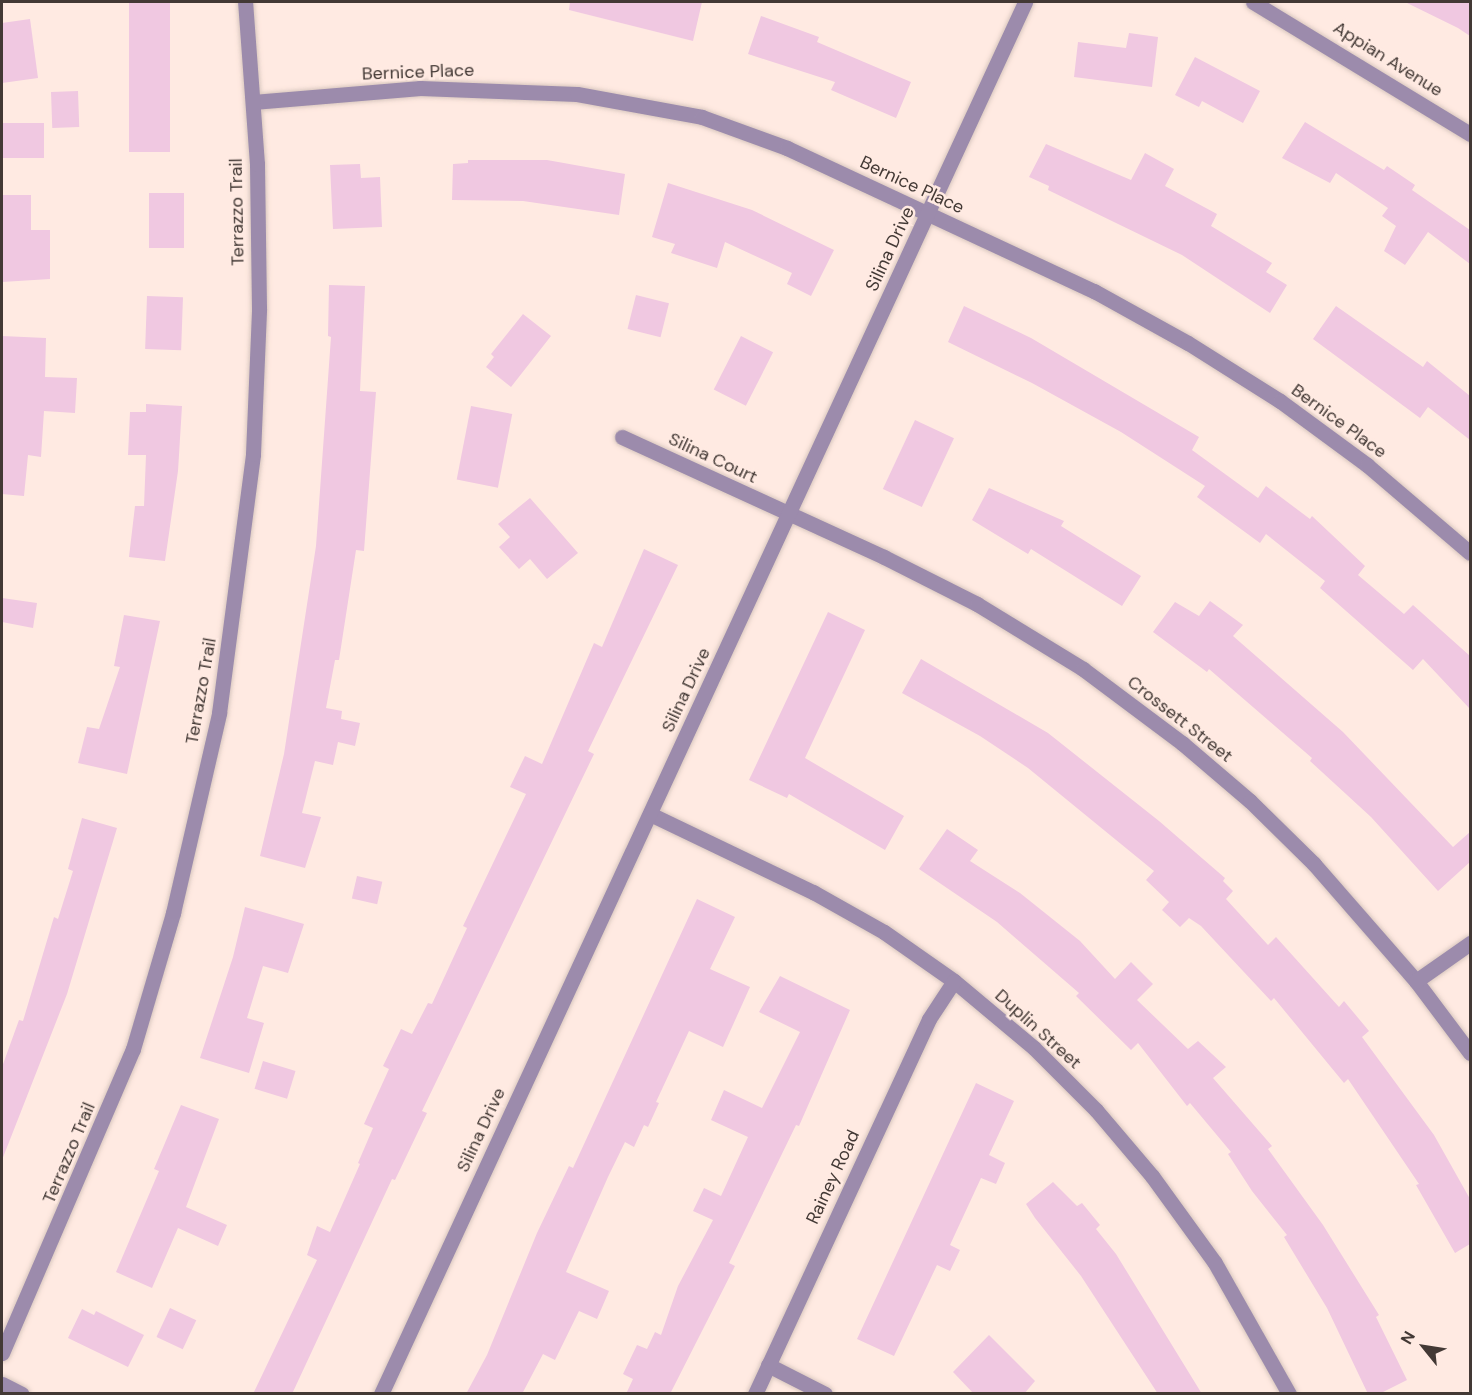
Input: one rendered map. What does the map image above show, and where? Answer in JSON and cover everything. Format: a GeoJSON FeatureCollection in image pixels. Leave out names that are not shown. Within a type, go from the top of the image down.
{"type":"FeatureCollection","features":[{"type":"Feature","properties":{"kind":"street","name":"Terrazzo Trail"},"geometry":{"type":"LineString","coordinates":[[2,1353],[133,1049],[173,914],[219,713],[253,454],[259,308],[253,102],[245,2]]}},
{"type":"Feature","properties":{"kind":"street","name":"Silina Drive"},"geometry":{"type":"LineString","coordinates":[[381,1394],[1025,2]]}},
{"type":"Feature","properties":{"kind":"street","name":"Appian Avenue"},"geometry":{"type":"LineString","coordinates":[[1253,2],[1419,99],[1470,134]]}},
{"type":"Feature","properties":{"kind":"street","name":"Bernice Place"},"geometry":{"type":"LineString","coordinates":[[253,102],[420,88],[577,94],[702,117],[788,148],[1094,291],[1188,343],[1280,401],[1367,465],[1470,553]]}},
{"type":"Feature","properties":{"kind":"street","name":"Silina Court"},"geometry":{"type":"LineString","coordinates":[[622,436],[788,514]]}},
{"type":"Feature","properties":{"kind":"street","name":"Crossett Street"},"geometry":{"type":"LineString","coordinates":[[788,514],[977,604],[1083,669],[1182,743],[1250,801],[1314,864],[1416,981],[1470,1053]]}},
{"type":"Feature","properties":{"kind":"street","name":"Duplin Street"},"geometry":{"type":"LineString","coordinates":[[650,814],[813,892],[884,932],[954,981],[1034,1048],[1096,1110],[1152,1176],[1215,1263],[1289,1394]]}},
{"type":"Feature","properties":{"kind":"street"},"geometry":{"type":"LineString","coordinates":[[1416,981],[1470,943]]}},
{"type":"Feature","properties":{"kind":"street","name":"Rainey Road"},"geometry":{"type":"LineString","coordinates":[[755,1394],[929,1019],[954,981]]}},
{"type":"Feature","properties":{"kind":"street"},"geometry":{"type":"LineString","coordinates":[[768,1365],[825,1394]]}},
{"type":"Feature","properties":{"kind":"street"},"geometry":{"type":"LineString","coordinates":[[2,1384],[22,1394]]}},
{"type":"Feature","properties":{"kind":"building"},"geometry":{"type":"Polygon","coordinates":[[[129,2],[170,2],[170,152],[129,152],[129,2]]]}},
{"type":"Feature","properties":{"kind":"building"},"geometry":{"type":"Polygon","coordinates":[[[570,2],[702,2],[693,41],[569,10],[570,2]]]}},
{"type":"Feature","properties":{"kind":"building"},"geometry":{"type":"Polygon","coordinates":[[[1405,2],[1470,2],[1470,36],[1458,28],[1405,2]]]}},
{"type":"Feature","properties":{"kind":"building"},"geometry":{"type":"Polygon","coordinates":[[[761,16],[819,37],[817,42],[911,82],[896,118],[831,90],[835,82],[748,54],[761,16]]]}},
{"type":"Feature","properties":{"kind":"building"},"geometry":{"type":"Polygon","coordinates":[[[30,19],[38,78],[2,83],[2,23],[30,19]]]}},
{"type":"Feature","properties":{"kind":"building"},"geometry":{"type":"Polygon","coordinates":[[[1129,33],[1158,37],[1152,87],[1074,77],[1078,42],[1126,48],[1129,33]]]}},
{"type":"Feature","properties":{"kind":"building"},"geometry":{"type":"Polygon","coordinates":[[[1195,57],[1260,91],[1243,123],[1202,101],[1199,107],[1175,95],[1195,57]]]}},
{"type":"Feature","properties":{"kind":"building"},"geometry":{"type":"Polygon","coordinates":[[[78,91],[79,127],[52,128],[51,92],[78,91]]]}},
{"type":"Feature","properties":{"kind":"building"},"geometry":{"type":"Polygon","coordinates":[[[1305,122],[1384,170],[1387,166],[1415,185],[1412,190],[1470,230],[1470,264],[1428,232],[1405,265],[1384,251],[1396,226],[1382,216],[1388,208],[1336,173],[1330,183],[1282,158],[1305,122]]]}},
{"type":"Feature","properties":{"kind":"building"},"geometry":{"type":"Polygon","coordinates":[[[2,123],[44,123],[44,158],[2,158],[2,123]]]}},
{"type":"Feature","properties":{"kind":"building"},"geometry":{"type":"Polygon","coordinates":[[[1046,144],[1131,180],[1145,153],[1174,169],[1165,186],[1217,214],[1211,226],[1272,263],[1266,272],[1287,285],[1270,313],[1182,255],[1048,190],[1049,186],[1029,177],[1046,144]]]}},
{"type":"Feature","properties":{"kind":"building"},"geometry":{"type":"Polygon","coordinates":[[[468,160],[547,160],[625,174],[619,215],[523,201],[452,200],[453,164],[468,163],[468,160]]]}},
{"type":"Feature","properties":{"kind":"building"},"geometry":{"type":"Polygon","coordinates":[[[360,164],[361,178],[380,177],[382,227],[333,229],[330,165],[360,164]]]}},
{"type":"Feature","properties":{"kind":"building"},"geometry":{"type":"Polygon","coordinates":[[[668,183],[752,210],[834,250],[811,296],[787,284],[792,273],[725,242],[717,268],[671,253],[675,244],[652,237],[668,183]]]}},
{"type":"Feature","properties":{"kind":"building"},"geometry":{"type":"Polygon","coordinates":[[[149,193],[184,193],[184,248],[149,248],[149,193]]]}},
{"type":"Feature","properties":{"kind":"building"},"geometry":{"type":"Polygon","coordinates":[[[2,195],[31,195],[31,230],[50,230],[50,279],[2,282],[2,195]]]}},
{"type":"Feature","properties":{"kind":"building"},"geometry":{"type":"Polygon","coordinates":[[[329,285],[365,286],[360,391],[376,392],[364,551],[356,550],[339,660],[335,660],[326,708],[342,711],[341,719],[360,723],[355,746],[338,742],[333,765],[315,761],[302,813],[321,817],[305,868],[260,856],[284,754],[316,546],[331,337],[328,336],[329,285]]]}},
{"type":"Feature","properties":{"kind":"building"},"geometry":{"type":"Polygon","coordinates":[[[636,295],[669,303],[661,337],[628,329],[636,295]]]}},
{"type":"Feature","properties":{"kind":"building"},"geometry":{"type":"Polygon","coordinates":[[[147,296],[183,297],[181,350],[145,349],[147,296]]]}},
{"type":"Feature","properties":{"kind":"building"},"geometry":{"type":"Polygon","coordinates":[[[964,306],[1031,338],[1199,437],[1192,450],[1258,498],[1266,486],[1310,519],[1312,516],[1365,566],[1358,575],[1404,614],[1413,605],[1470,656],[1470,709],[1423,659],[1413,670],[1320,588],[1325,581],[1266,534],[1260,543],[1197,497],[1205,486],[1121,432],[1032,383],[948,342],[964,306]]]}},
{"type":"Feature","properties":{"kind":"building"},"geometry":{"type":"Polygon","coordinates":[[[1336,306],[1423,367],[1427,361],[1470,396],[1470,440],[1428,407],[1420,418],[1313,339],[1336,306]]]}},
{"type":"Feature","properties":{"kind":"building"},"geometry":{"type":"Polygon","coordinates":[[[523,314],[551,336],[511,387],[486,367],[494,357],[491,354],[523,314]]]}},
{"type":"Feature","properties":{"kind":"building"},"geometry":{"type":"Polygon","coordinates":[[[2,336],[46,338],[45,377],[77,378],[75,413],[44,411],[41,457],[28,455],[24,496],[2,494],[2,336]]]}},
{"type":"Feature","properties":{"kind":"building"},"geometry":{"type":"Polygon","coordinates":[[[741,336],[773,352],[746,406],[714,389],[741,336]]]}},
{"type":"Feature","properties":{"kind":"building"},"geometry":{"type":"Polygon","coordinates":[[[146,404],[182,406],[178,471],[165,561],[129,557],[135,506],[144,506],[146,455],[128,455],[130,412],[146,412],[146,404]]]}},
{"type":"Feature","properties":{"kind":"building"},"geometry":{"type":"Polygon","coordinates":[[[471,406],[512,414],[498,488],[457,480],[471,406]]]}},
{"type":"Feature","properties":{"kind":"building"},"geometry":{"type":"Polygon","coordinates":[[[915,420],[954,438],[922,507],[883,489],[915,420]]]}},
{"type":"Feature","properties":{"kind":"building"},"geometry":{"type":"Polygon","coordinates":[[[989,488],[1064,521],[1061,526],[1141,576],[1122,606],[1031,549],[1028,554],[972,520],[989,488]]]}},
{"type":"Feature","properties":{"kind":"building"},"geometry":{"type":"Polygon","coordinates":[[[530,498],[578,553],[547,579],[530,559],[519,569],[499,547],[510,537],[498,524],[530,498]]]}},
{"type":"Feature","properties":{"kind":"building"},"geometry":{"type":"Polygon","coordinates":[[[644,549],[678,565],[588,751],[594,754],[422,1111],[427,1113],[395,1180],[392,1179],[292,1394],[253,1394],[317,1260],[307,1255],[317,1226],[330,1232],[360,1164],[358,1163],[373,1128],[364,1124],[389,1069],[383,1066],[401,1029],[412,1034],[428,1003],[432,1004],[467,928],[463,926],[526,794],[510,787],[525,756],[542,764],[594,643],[602,647],[644,549]]]}},
{"type":"Feature","properties":{"kind":"building"},"geometry":{"type":"Polygon","coordinates":[[[2,598],[37,603],[33,628],[2,622],[2,598]]]}},
{"type":"Feature","properties":{"kind":"building"},"geometry":{"type":"Polygon","coordinates":[[[1210,601],[1243,625],[1233,636],[1343,732],[1453,847],[1470,832],[1470,862],[1438,891],[1371,817],[1310,761],[1312,758],[1209,669],[1207,672],[1153,632],[1175,602],[1199,616],[1210,601]]]}},
{"type":"Feature","properties":{"kind":"building"},"geometry":{"type":"Polygon","coordinates":[[[828,612],[865,630],[805,758],[904,816],[885,850],[789,794],[787,798],[749,780],[828,612]]]}},
{"type":"Feature","properties":{"kind":"building"},"geometry":{"type":"Polygon","coordinates":[[[124,615],[160,621],[127,774],[78,763],[87,727],[99,729],[120,667],[114,666],[124,615]]]}},
{"type":"Feature","properties":{"kind":"building"},"geometry":{"type":"Polygon","coordinates":[[[921,659],[1048,733],[1159,821],[1225,878],[1223,881],[1233,891],[1226,899],[1268,945],[1276,937],[1339,1007],[1344,1001],[1369,1031],[1362,1037],[1434,1135],[1470,1199],[1470,1244],[1455,1253],[1416,1185],[1419,1184],[1348,1079],[1344,1083],[1274,998],[1271,1001],[1201,926],[1189,918],[1180,927],[1162,910],[1169,902],[1146,880],[1154,871],[1028,768],[980,736],[902,693],[921,659]]]}},
{"type":"Feature","properties":{"kind":"building"},"geometry":{"type":"Polygon","coordinates":[[[82,818],[117,828],[67,994],[2,1160],[2,1067],[19,1020],[23,1021],[54,917],[58,919],[73,871],[68,869],[82,818]]]}},
{"type":"Feature","properties":{"kind":"building"},"geometry":{"type":"Polygon","coordinates":[[[947,829],[978,850],[970,861],[1020,893],[1080,941],[1115,979],[1131,962],[1153,984],[1137,1000],[1188,1049],[1198,1041],[1226,1067],[1213,1078],[1272,1146],[1268,1149],[1323,1225],[1379,1315],[1376,1317],[1407,1380],[1379,1394],[1368,1394],[1327,1308],[1284,1237],[1287,1235],[1252,1191],[1228,1154],[1231,1152],[1190,1103],[1187,1106],[1138,1043],[1131,1050],[1076,996],[1079,993],[997,922],[919,869],[947,829]]]}},
{"type":"Feature","properties":{"kind":"building"},"geometry":{"type":"Polygon","coordinates":[[[357,876],[382,882],[377,904],[352,898],[357,876]]]}},
{"type":"Feature","properties":{"kind":"building"},"geometry":{"type":"Polygon","coordinates":[[[697,899],[735,917],[710,969],[750,987],[723,1047],[689,1031],[656,1102],[659,1103],[648,1127],[644,1125],[634,1147],[625,1142],[608,1177],[566,1272],[609,1291],[597,1319],[579,1311],[555,1360],[543,1354],[522,1394],[466,1394],[487,1355],[537,1233],[569,1166],[573,1168],[697,899]]]}},
{"type":"Feature","properties":{"kind":"building"},"geometry":{"type":"Polygon","coordinates":[[[245,907],[304,924],[288,973],[263,966],[247,1018],[264,1023],[249,1073],[200,1058],[233,957],[245,907]]]}},
{"type":"Feature","properties":{"kind":"building"},"geometry":{"type":"Polygon","coordinates":[[[780,976],[850,1010],[799,1126],[796,1125],[729,1263],[735,1266],[670,1394],[626,1394],[633,1379],[623,1374],[637,1345],[647,1349],[655,1332],[661,1335],[678,1286],[713,1220],[693,1211],[704,1188],[721,1196],[748,1137],[711,1120],[724,1090],[762,1108],[800,1032],[759,1012],[780,976]]]}},
{"type":"Feature","properties":{"kind":"building"},"geometry":{"type":"Polygon","coordinates":[[[263,1061],[296,1071],[287,1099],[255,1089],[263,1061]]]}},
{"type":"Feature","properties":{"kind":"building"},"geometry":{"type":"Polygon","coordinates":[[[976,1083],[1014,1101],[989,1155],[1005,1163],[996,1184],[981,1178],[950,1245],[960,1250],[950,1271],[937,1265],[894,1356],[857,1339],[976,1083]]]}},
{"type":"Feature","properties":{"kind":"building"},"geometry":{"type":"Polygon","coordinates":[[[181,1105],[219,1119],[186,1207],[227,1225],[218,1246],[178,1228],[152,1288],[116,1272],[159,1171],[154,1169],[181,1105]]]}},
{"type":"Feature","properties":{"kind":"building"},"geometry":{"type":"Polygon","coordinates":[[[1053,1182],[1077,1206],[1082,1203],[1100,1225],[1096,1229],[1116,1254],[1202,1394],[1158,1394],[1081,1276],[1026,1204],[1053,1182]]]}},
{"type":"Feature","properties":{"kind":"building"},"geometry":{"type":"Polygon","coordinates":[[[170,1308],[196,1320],[183,1349],[156,1337],[170,1308]]]}},
{"type":"Feature","properties":{"kind":"building"},"geometry":{"type":"Polygon","coordinates":[[[82,1309],[94,1315],[96,1311],[144,1335],[128,1367],[68,1338],[82,1309]]]}},
{"type":"Feature","properties":{"kind":"building"},"geometry":{"type":"Polygon","coordinates":[[[989,1335],[1035,1381],[1024,1394],[974,1394],[953,1372],[989,1335]]]}}]}
